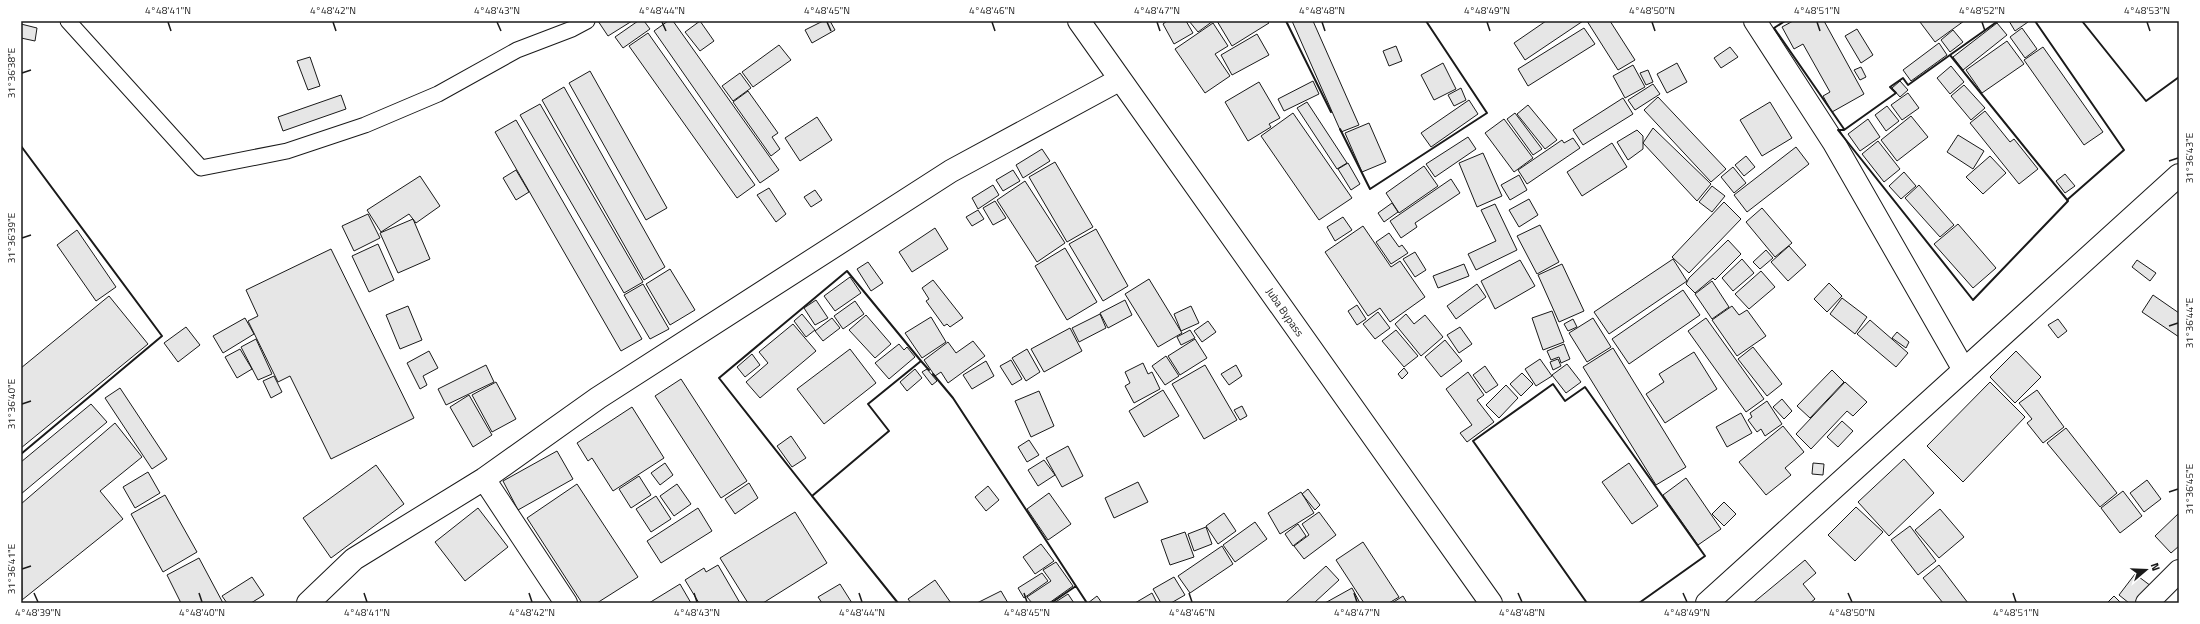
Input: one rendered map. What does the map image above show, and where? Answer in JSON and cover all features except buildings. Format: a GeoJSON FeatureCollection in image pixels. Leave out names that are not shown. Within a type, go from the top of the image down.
{"type":"FeatureCollection","features":[{"type":"Feature","properties":{"kind":"street","name":"Juba Bypass"},"geometry":{"type":"LineString","coordinates":[[1079,21],[1119,80],[1491,603]]}},
{"type":"Feature","properties":{"kind":"street"},"geometry":{"type":"LineString","coordinates":[[1756,21],[1834,142],[1964,370]]}},
{"type":"Feature","properties":{"kind":"street"},"geometry":{"type":"LineString","coordinates":[[308,603],[354,559],[484,479],[598,398],[944,175],[1119,80]]}},
{"type":"Feature","properties":{"kind":"street"},"geometry":{"type":"LineString","coordinates":[[1707,603],[2179,175]]}},
{"type":"Feature","properties":{"kind":"street"},"geometry":{"type":"LineString","coordinates":[[484,479],[566,603]]}},
{"type":"Feature","properties":{"kind":"street"},"geometry":{"type":"LineString","coordinates":[[2148,603],[2179,571]]}},
{"type":"Feature","properties":{"kind":"lane"},"geometry":{"type":"LineString","coordinates":[[68,21],[201,168],[288,151],[365,125],[438,94],[517,50],[572,29],[587,21]]}},
{"type":"Feature","properties":{"kind":"wall"},"geometry":{"type":"LineString","coordinates":[[1286,21],[1331,112]]}},
{"type":"Feature","properties":{"kind":"wall"},"geometry":{"type":"LineString","coordinates":[[1340,129],[1370,189],[1487,113],[1426,21]]}},
{"type":"Feature","properties":{"kind":"wall"},"geometry":{"type":"LineString","coordinates":[[1785,21],[1774,28],[1844,129]]}},
{"type":"Feature","properties":{"kind":"wall"},"geometry":{"type":"LineString","coordinates":[[1950,55],[1998,21]]}},
{"type":"Feature","properties":{"kind":"wall"},"geometry":{"type":"LineString","coordinates":[[2035,21],[2124,150],[2067,200]]}},
{"type":"Feature","properties":{"kind":"wall"},"geometry":{"type":"LineString","coordinates":[[2082,21],[2146,101],[2179,77]]}},
{"type":"Feature","properties":{"kind":"wall"},"geometry":{"type":"LineString","coordinates":[[1950,55],[2068,201],[1973,300],[1838,130],[1844,130],[1896,93],[1890,87],[1903,78],[1908,85],[1950,55]]}},
{"type":"Feature","properties":{"kind":"wall"},"geometry":{"type":"LineString","coordinates":[[21,146],[162,336],[21,454]]}},
{"type":"Feature","properties":{"kind":"wall"},"geometry":{"type":"LineString","coordinates":[[847,271],[921,361],[868,404],[889,431],[812,496],[719,378],[847,271]]}},
{"type":"Feature","properties":{"kind":"wall"},"geometry":{"type":"LineString","coordinates":[[921,361],[929,370]]}},
{"type":"Feature","properties":{"kind":"wall"},"geometry":{"type":"LineString","coordinates":[[933,374],[953,398],[1087,603]]}},
{"type":"Feature","properties":{"kind":"wall"},"geometry":{"type":"LineString","coordinates":[[1587,603],[1473,441],[1553,384],[1565,401],[1585,387],[1705,556],[1639,603]]}},
{"type":"Feature","properties":{"kind":"wall"},"geometry":{"type":"LineString","coordinates":[[812,496],[898,603]]}},
{"type":"Feature","properties":{"kind":"wall"},"geometry":{"type":"LineString","coordinates":[[1051,603],[1076,586]]}}]}
